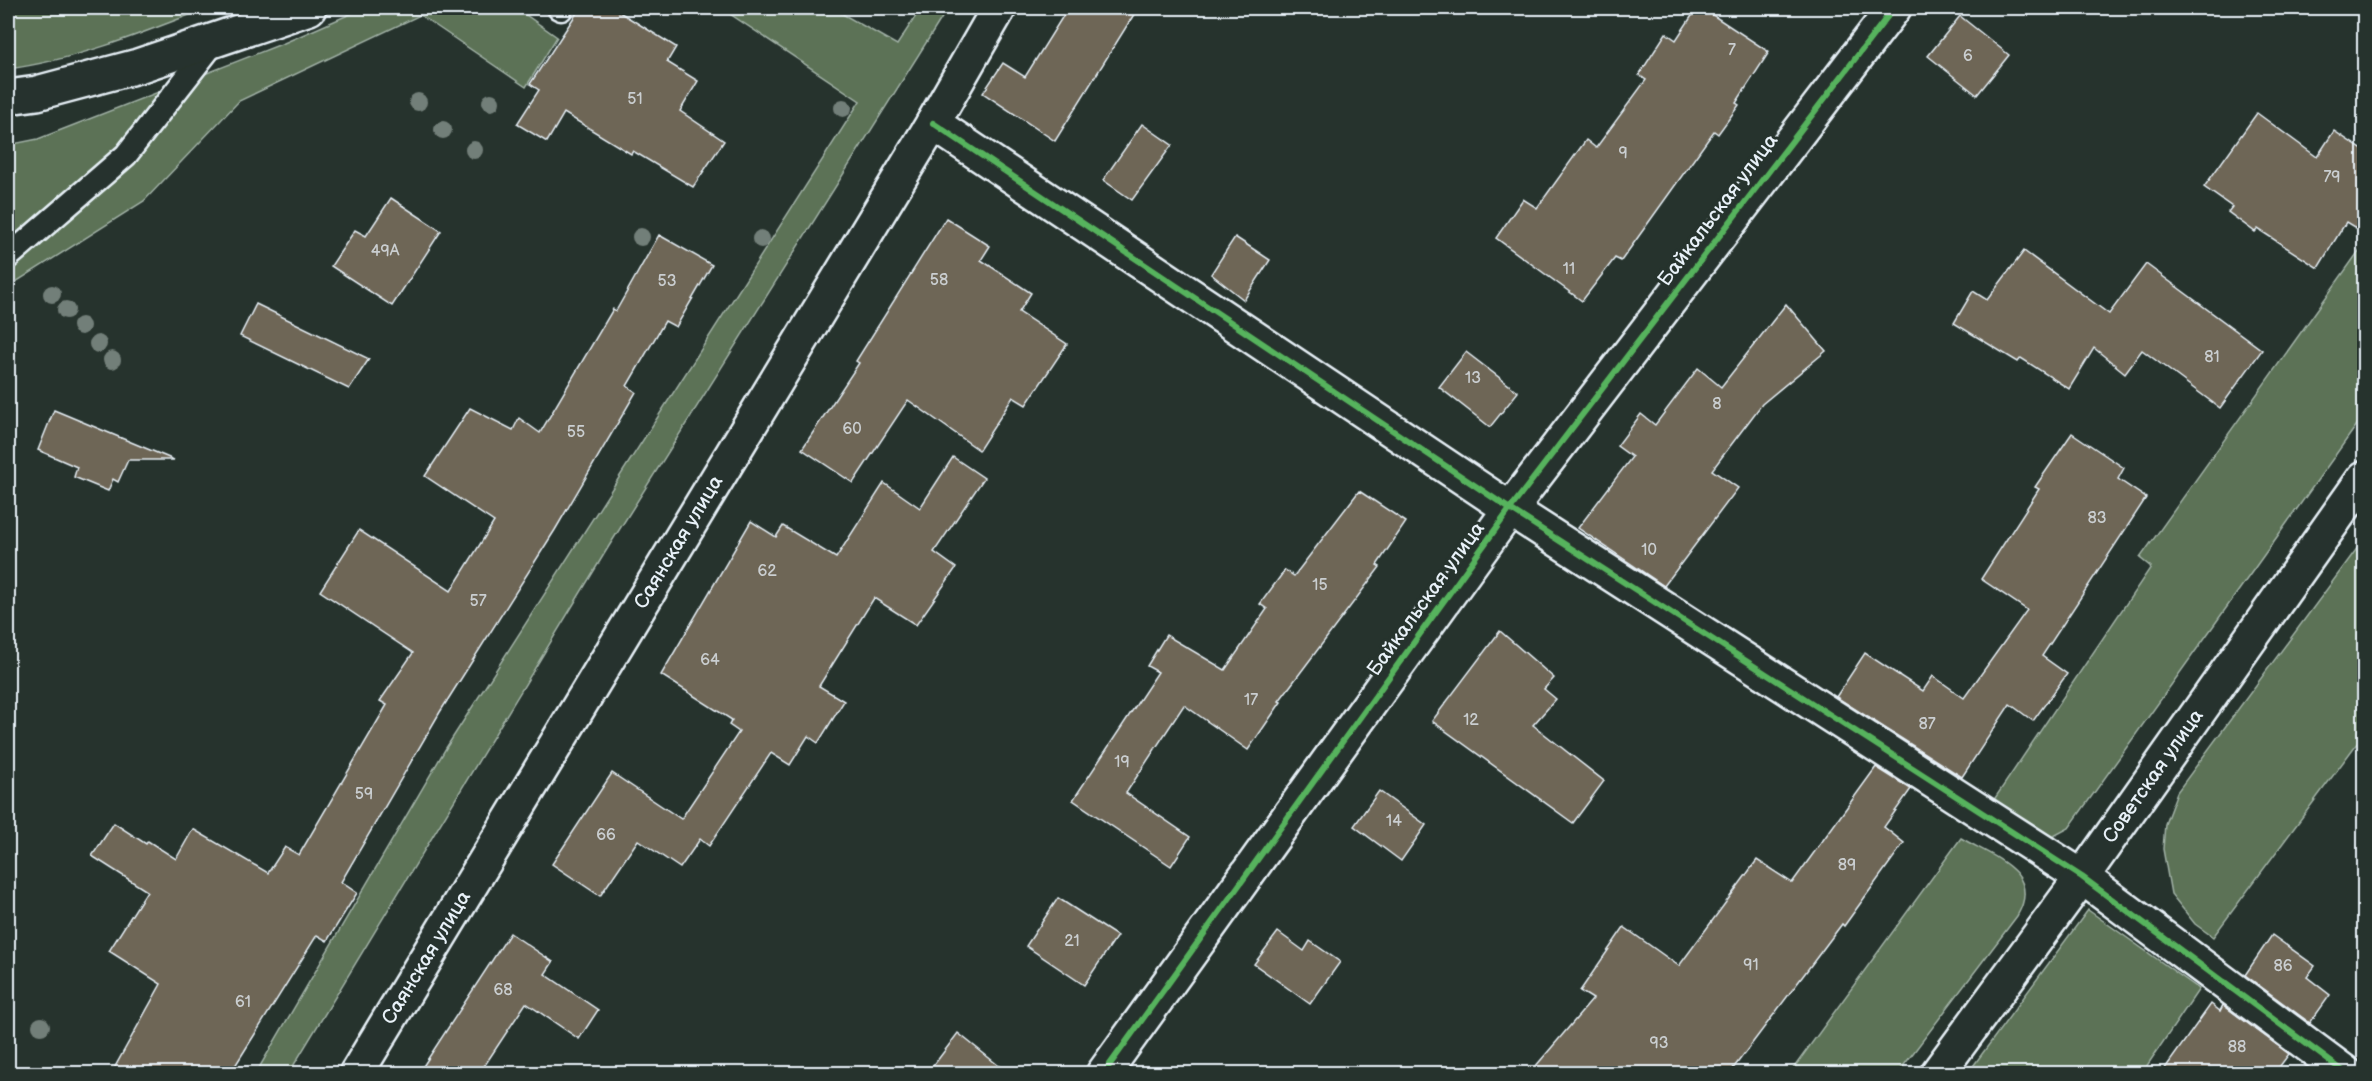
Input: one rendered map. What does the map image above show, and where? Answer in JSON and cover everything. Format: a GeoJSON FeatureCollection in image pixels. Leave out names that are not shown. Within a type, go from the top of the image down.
{"type":"FeatureCollection","features":[{"type":"Feature","properties":{"kind":"street"},"geometry":{"type":"LineString","coordinates":[[8,97],[38,93],[138,66],[309,8]]}},
{"type":"Feature","properties":{"kind":"street","name":"Саянская улица"},"geometry":{"type":"LineString","coordinates":[[356,1074],[933,123],[999,8]]}},
{"type":"Feature","properties":{"kind":"street","name":"Байкальская улица"},"geometry":{"type":"LineString","coordinates":[[1103,1074],[1510,509],[1894,8]]}},
{"type":"Feature","properties":{"kind":"street"},"geometry":{"type":"LineString","coordinates":[[933,123],[1510,509],[2082,877],[2346,1074]]}},
{"type":"Feature","properties":{"kind":"street","name":"Советская улица"},"geometry":{"type":"LineString","coordinates":[[1937,1074],[2082,877],[2364,478]]}},
{"type":"Feature","properties":{"kind":"lane"},"geometry":{"type":"LineString","coordinates":[[8,256],[126,154],[217,39]]}},
{"type":"Feature","properties":{"kind":"green space"},"geometry":{"type":"Polygon","coordinates":[[[8,8],[207,8],[84,52],[8,69],[8,8]]]}},
{"type":"Feature","properties":{"kind":"green space"},"geometry":{"type":"Polygon","coordinates":[[[364,8],[516,8],[557,37],[526,87],[420,15],[239,101],[144,201],[8,287],[8,145],[38,139],[284,43],[364,8]]]}},
{"type":"Feature","properties":{"kind":"green space"},"geometry":{"type":"Polygon","coordinates":[[[721,8],[832,8],[897,45],[921,8],[948,8],[609,546],[289,1073],[256,1073],[446,748],[860,101],[721,8]]]}},
{"type":"Feature","properties":{"kind":"green space"},"geometry":{"type":"Polygon","coordinates":[[[2364,244],[2364,415],[2069,828],[2052,837],[2036,834],[1991,804],[2151,567],[2140,558],[2364,244]]]}},
{"type":"Feature","properties":{"kind":"green space"},"geometry":{"type":"Polygon","coordinates":[[[2364,539],[2364,734],[2213,937],[2195,924],[2171,894],[2163,849],[2165,824],[2177,792],[2364,539]]]}},
{"type":"Feature","properties":{"kind":"green space"},"geometry":{"type":"Polygon","coordinates":[[[1961,838],[2000,859],[2019,877],[2024,888],[2023,901],[2017,916],[1898,1073],[1790,1073],[1961,838]]]}},
{"type":"Feature","properties":{"kind":"green space"},"geometry":{"type":"Polygon","coordinates":[[[2088,910],[2199,989],[2142,1073],[1968,1073],[2088,910]]]}},
{"type":"Feature","properties":{"kind":"building"},"geometry":{"type":"Polygon","coordinates":[[[580,8],[613,8],[676,47],[667,62],[698,81],[680,111],[724,141],[693,187],[633,151],[631,154],[564,113],[547,142],[517,124],[539,90],[530,84],[580,8]]]}},
{"type":"Feature","properties":{"kind":"building"},"geometry":{"type":"Polygon","coordinates":[[[1068,8],[1138,8],[1055,141],[983,93],[1003,63],[1025,77],[1068,8]]]}},
{"type":"Feature","properties":{"kind":"building"},"geometry":{"type":"Polygon","coordinates":[[[1697,8],[1702,8],[1769,52],[1736,103],[1739,105],[1718,134],[1714,131],[1621,261],[1615,258],[1582,301],[1496,238],[1523,199],[1537,208],[1586,140],[1596,148],[1646,80],[1639,75],[1666,33],[1676,40],[1697,8]]]}},
{"type":"Feature","properties":{"kind":"building"},"geometry":{"type":"Polygon","coordinates":[[[1960,16],[2009,55],[1977,95],[1928,56],[1960,16]]]}},
{"type":"Feature","properties":{"kind":"building"},"geometry":{"type":"Polygon","coordinates":[[[2257,113],[2317,157],[2334,131],[2364,151],[2364,233],[2346,222],[2318,268],[2258,229],[2255,232],[2228,212],[2232,207],[2204,187],[2257,113]]]}},
{"type":"Feature","properties":{"kind":"building"},"geometry":{"type":"Polygon","coordinates":[[[1142,124],[1172,145],[1132,200],[1103,180],[1142,124]]]}},
{"type":"Feature","properties":{"kind":"building"},"geometry":{"type":"Polygon","coordinates":[[[391,198],[441,231],[392,306],[331,266],[355,230],[366,236],[391,198]]]}},
{"type":"Feature","properties":{"kind":"building"},"geometry":{"type":"Polygon","coordinates":[[[946,218],[990,246],[981,260],[1031,293],[1019,312],[1067,344],[1026,405],[1013,397],[979,450],[908,400],[853,483],[802,449],[859,363],[856,361],[946,218]]]}},
{"type":"Feature","properties":{"kind":"building"},"geometry":{"type":"Polygon","coordinates":[[[659,235],[712,265],[676,327],[665,321],[627,386],[636,392],[555,530],[440,712],[341,882],[357,893],[327,941],[317,935],[230,1074],[111,1074],[161,984],[109,951],[147,891],[92,856],[114,823],[146,844],[148,841],[176,859],[193,829],[268,873],[285,847],[299,855],[387,705],[380,701],[413,653],[320,591],[359,530],[451,591],[494,522],[425,476],[470,408],[513,430],[519,418],[540,433],[613,309],[616,311],[659,235]]]}},
{"type":"Feature","properties":{"kind":"building"},"geometry":{"type":"Polygon","coordinates":[[[1235,237],[1270,260],[1244,300],[1211,274],[1235,237]]]}},
{"type":"Feature","properties":{"kind":"building"},"geometry":{"type":"Polygon","coordinates":[[[2024,251],[2109,314],[2146,264],[2262,350],[2220,408],[2142,350],[2125,373],[2094,348],[2069,389],[2021,358],[2018,362],[1954,323],[1973,291],[1987,300],[2024,251]]]}},
{"type":"Feature","properties":{"kind":"building"},"geometry":{"type":"Polygon","coordinates":[[[256,304],[369,359],[349,389],[240,336],[256,304]]]}},
{"type":"Feature","properties":{"kind":"building"},"geometry":{"type":"Polygon","coordinates":[[[1786,304],[1826,351],[1762,404],[1712,470],[1738,488],[1664,586],[1578,528],[1632,457],[1617,446],[1641,414],[1655,425],[1698,368],[1721,387],[1786,304]]]}},
{"type":"Feature","properties":{"kind":"building"},"geometry":{"type":"Polygon","coordinates":[[[1466,352],[1518,392],[1490,427],[1439,387],[1466,352]]]}},
{"type":"Feature","properties":{"kind":"building"},"geometry":{"type":"Polygon","coordinates":[[[54,410],[174,460],[128,460],[118,482],[113,479],[108,491],[74,477],[77,467],[38,450],[54,410]]]}},
{"type":"Feature","properties":{"kind":"building"},"geometry":{"type":"Polygon","coordinates":[[[2072,433],[2124,468],[2118,479],[2146,498],[2042,656],[2067,674],[2033,721],[2010,704],[1962,777],[1836,697],[1865,653],[1923,691],[1933,676],[1964,698],[2027,610],[1981,579],[2039,489],[2035,487],[2072,433]]]}},
{"type":"Feature","properties":{"kind":"building"},"geometry":{"type":"Polygon","coordinates":[[[953,457],[984,478],[934,552],[956,568],[916,625],[874,598],[819,686],[844,701],[818,743],[808,736],[790,765],[771,753],[709,846],[700,839],[680,868],[638,840],[600,896],[552,864],[612,773],[681,819],[739,732],[729,725],[732,720],[661,675],[751,521],[776,537],[783,526],[836,558],[884,483],[920,508],[953,457]]]}},
{"type":"Feature","properties":{"kind":"building"},"geometry":{"type":"Polygon","coordinates":[[[1359,491],[1406,522],[1377,565],[1380,567],[1279,701],[1281,702],[1248,750],[1184,705],[1126,793],[1190,837],[1171,866],[1073,800],[1158,672],[1147,666],[1166,635],[1225,670],[1267,609],[1260,604],[1285,570],[1294,576],[1359,491]]]}},
{"type":"Feature","properties":{"kind":"building"},"geometry":{"type":"Polygon","coordinates":[[[1500,631],[1554,678],[1544,689],[1556,699],[1533,725],[1604,781],[1573,823],[1432,721],[1500,631]]]}},
{"type":"Feature","properties":{"kind":"building"},"geometry":{"type":"Polygon","coordinates":[[[1876,767],[1911,789],[1884,827],[1904,843],[1844,926],[1842,924],[1729,1074],[1529,1074],[1593,999],[1580,991],[1624,927],[1679,966],[1757,860],[1792,883],[1876,767]]]}},
{"type":"Feature","properties":{"kind":"building"},"geometry":{"type":"Polygon","coordinates":[[[1379,791],[1426,825],[1401,861],[1354,826],[1379,791]]]}},
{"type":"Feature","properties":{"kind":"building"},"geometry":{"type":"Polygon","coordinates":[[[1058,898],[1117,936],[1084,985],[1026,946],[1058,898]]]}},
{"type":"Feature","properties":{"kind":"building"},"geometry":{"type":"Polygon","coordinates":[[[1278,932],[1304,951],[1310,941],[1340,962],[1310,1004],[1254,964],[1278,932]]]}},
{"type":"Feature","properties":{"kind":"building"},"geometry":{"type":"Polygon","coordinates":[[[510,933],[553,962],[545,974],[598,1010],[579,1039],[526,1003],[479,1074],[418,1074],[510,933]]]}},
{"type":"Feature","properties":{"kind":"building"},"geometry":{"type":"Polygon","coordinates":[[[2272,935],[2315,966],[2307,977],[2330,995],[2310,1023],[2245,975],[2272,935]]]}},
{"type":"Feature","properties":{"kind":"building"},"geometry":{"type":"Polygon","coordinates":[[[2211,1004],[2220,1011],[2223,1005],[2289,1054],[2274,1074],[2161,1074],[2211,1004]]]}},
{"type":"Feature","properties":{"kind":"building"},"geometry":{"type":"Polygon","coordinates":[[[958,1033],[1009,1074],[927,1074],[958,1033]]]}},
{"type":"Feature","properties":{"kind":"cycle path"},"geometry":{"type":"LineString","coordinates":[[1103,1074],[1510,509],[1894,8]]}},
{"type":"Feature","properties":{"kind":"cycle path"},"geometry":{"type":"LineString","coordinates":[[933,123],[1510,509],[2082,877],[2347,1074]]}}]}
